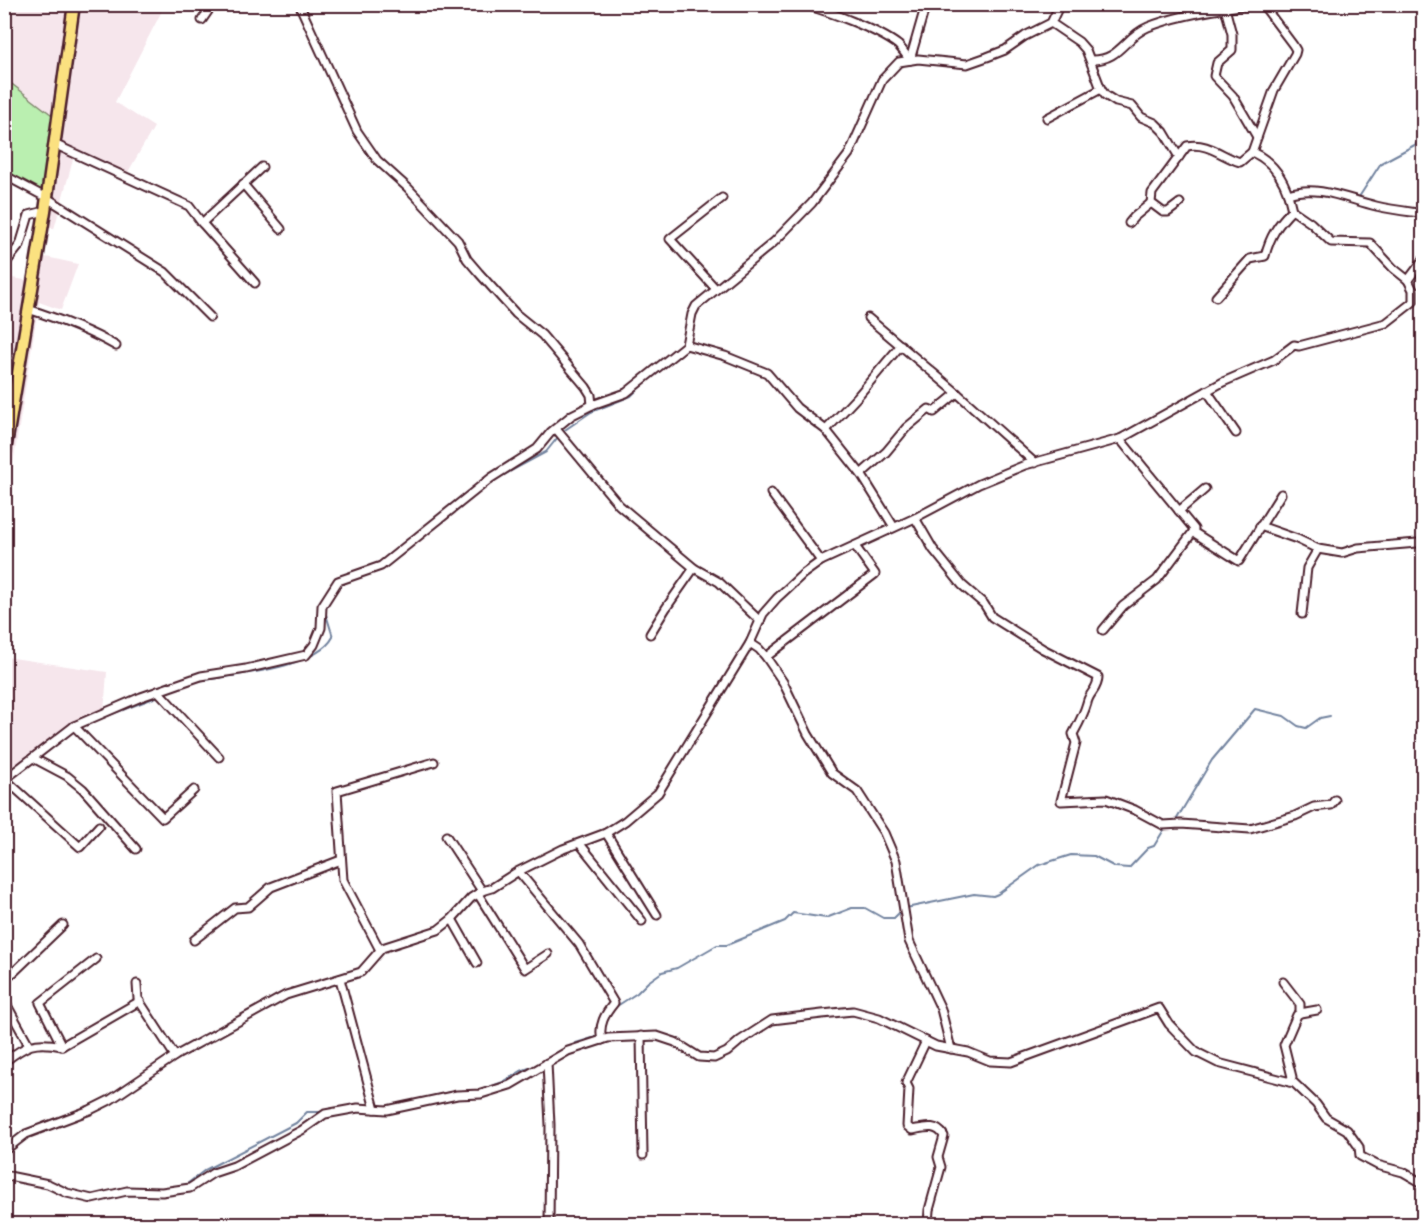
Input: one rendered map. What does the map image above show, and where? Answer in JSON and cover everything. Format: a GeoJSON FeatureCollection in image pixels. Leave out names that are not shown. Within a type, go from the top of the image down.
{"type":"FeatureCollection","features":[{"type":"Feature","properties":{"kind":"highway"},"geometry":{"type":"LineString","coordinates":[[4,458],[45,211],[74,4]]}},
{"type":"Feature","properties":{"kind":"street"},"geometry":{"type":"LineString","coordinates":[[202,20],[213,4]]}},
{"type":"Feature","properties":{"kind":"street"},"geometry":{"type":"LineString","coordinates":[[299,4],[357,131],[377,160],[408,188],[458,241],[467,259],[516,314],[542,335],[586,387],[591,395],[592,405]]}},
{"type":"Feature","properties":{"kind":"street"},"geometry":{"type":"LineString","coordinates":[[802,4],[873,32],[898,46],[910,60]]}},
{"type":"Feature","properties":{"kind":"street"},"geometry":{"type":"LineString","coordinates":[[910,60],[926,4]]}},
{"type":"Feature","properties":{"kind":"street"},"geometry":{"type":"LineString","coordinates":[[99,826],[80,847],[5,779],[74,726],[158,691],[201,676],[246,669],[306,655],[314,645],[321,628],[322,606],[338,581],[381,566],[491,478],[537,449],[551,432],[572,415],[626,393],[686,345],[692,314],[696,306],[774,242],[812,203],[849,154],[882,80],[899,62],[948,61],[967,64],[1005,50],[1025,36],[1051,23],[1060,4]]}},
{"type":"Feature","properties":{"kind":"street"},"geometry":{"type":"LineString","coordinates":[[1091,60],[1110,57],[1128,39],[1145,28],[1183,15],[1265,5],[1296,50],[1274,90],[1252,152],[1240,162],[1206,146],[1196,144],[1187,146],[1152,193],[1151,203],[1129,223]]}},
{"type":"Feature","properties":{"kind":"street"},"geometry":{"type":"LineString","coordinates":[[1226,8],[1232,34],[1232,50],[1217,63],[1214,76],[1233,96],[1257,137]]}},
{"type":"Feature","properties":{"kind":"street"},"geometry":{"type":"LineString","coordinates":[[1051,23],[1079,42],[1091,60],[1105,95],[1116,102],[1132,106],[1141,117],[1155,123],[1164,132],[1179,157]]}},
{"type":"Feature","properties":{"kind":"street"},"geometry":{"type":"LineString","coordinates":[[1047,118],[1101,89]]}},
{"type":"Feature","properties":{"kind":"street"},"geometry":{"type":"LineString","coordinates":[[54,144],[189,206],[255,283]]}},
{"type":"Feature","properties":{"kind":"street"},"geometry":{"type":"LineString","coordinates":[[4,1151],[26,1134],[110,1100],[175,1056],[286,995],[362,972],[380,950],[438,930],[452,919],[471,898],[563,849],[606,833],[625,822],[658,793],[750,643],[760,621],[777,598],[821,561],[915,518],[979,483],[1035,463],[1120,439],[1207,391],[1274,360],[1294,345],[1299,346],[1386,323],[1413,302],[1413,291],[1408,280],[1393,268],[1370,243],[1331,242],[1311,223],[1292,210],[1282,177],[1258,154],[1252,152]]}},
{"type":"Feature","properties":{"kind":"street"},"geometry":{"type":"LineString","coordinates":[[202,223],[262,167]]}},
{"type":"Feature","properties":{"kind":"street"},"geometry":{"type":"LineString","coordinates":[[4,175],[47,198],[165,272],[210,317]]}},
{"type":"Feature","properties":{"kind":"street"},"geometry":{"type":"LineString","coordinates":[[243,184],[281,229]]}},
{"type":"Feature","properties":{"kind":"street"},"geometry":{"type":"LineString","coordinates":[[1288,194],[1297,191],[1325,192],[1376,206],[1418,213],[1424,218]]}},
{"type":"Feature","properties":{"kind":"street"},"geometry":{"type":"LineString","coordinates":[[716,289],[670,239],[723,198]]}},
{"type":"Feature","properties":{"kind":"street"},"geometry":{"type":"LineString","coordinates":[[1151,203],[1168,213],[1180,203]]}},
{"type":"Feature","properties":{"kind":"street"},"geometry":{"type":"LineString","coordinates":[[1216,297],[1250,259],[1265,255],[1278,224],[1292,210]]}},
{"type":"Feature","properties":{"kind":"street"},"geometry":{"type":"LineString","coordinates":[[4,265],[20,245],[29,216],[45,211]]}},
{"type":"Feature","properties":{"kind":"street"},"geometry":{"type":"LineString","coordinates":[[1408,280],[1424,260]]}},
{"type":"Feature","properties":{"kind":"street"},"geometry":{"type":"LineString","coordinates":[[28,309],[63,321],[116,346]]}},
{"type":"Feature","properties":{"kind":"street"},"geometry":{"type":"LineString","coordinates":[[868,318],[1035,463]]}},
{"type":"Feature","properties":{"kind":"street"},"geometry":{"type":"LineString","coordinates":[[686,345],[725,356],[767,373],[797,408],[826,430],[861,474],[894,527]]}},
{"type":"Feature","properties":{"kind":"street"},"geometry":{"type":"LineString","coordinates":[[826,430],[857,398],[901,345]]}},
{"type":"Feature","properties":{"kind":"street"},"geometry":{"type":"LineString","coordinates":[[1207,391],[1236,433]]}},
{"type":"Feature","properties":{"kind":"street"},"geometry":{"type":"LineString","coordinates":[[861,474],[886,452],[906,428],[929,409],[934,412],[957,393]]}},
{"type":"Feature","properties":{"kind":"street"},"geometry":{"type":"LineString","coordinates":[[556,429],[620,505],[694,568],[719,582],[760,621]]}},
{"type":"Feature","properties":{"kind":"street"},"geometry":{"type":"LineString","coordinates":[[1103,630],[1123,606],[1157,580],[1194,529],[1120,439]]}},
{"type":"Feature","properties":{"kind":"street"},"geometry":{"type":"LineString","coordinates":[[1179,511],[1204,489]]}},
{"type":"Feature","properties":{"kind":"street"},"geometry":{"type":"LineString","coordinates":[[771,493],[821,561]]}},
{"type":"Feature","properties":{"kind":"street"},"geometry":{"type":"LineString","coordinates":[[1193,532],[1239,561],[1281,494]]}},
{"type":"Feature","properties":{"kind":"street"},"geometry":{"type":"LineString","coordinates":[[915,518],[933,549],[962,585],[984,604],[992,617],[1043,649],[1098,677],[1098,685],[1087,701],[1086,710],[1073,734],[1076,743],[1061,801],[1106,799],[1135,810],[1163,825],[1181,824],[1250,829],[1295,816],[1314,807],[1331,805],[1335,800]]}},
{"type":"Feature","properties":{"kind":"street"},"geometry":{"type":"LineString","coordinates":[[1260,526],[1318,549],[1342,553],[1358,548],[1417,543]]}},
{"type":"Feature","properties":{"kind":"street"},"geometry":{"type":"LineString","coordinates":[[766,657],[874,574],[855,546]]}},
{"type":"Feature","properties":{"kind":"street"},"geometry":{"type":"LineString","coordinates":[[1302,614],[1307,568],[1318,549]]}},
{"type":"Feature","properties":{"kind":"street"},"geometry":{"type":"LineString","coordinates":[[650,634],[694,568]]}},
{"type":"Feature","properties":{"kind":"street"},"geometry":{"type":"LineString","coordinates":[[750,643],[766,657],[783,682],[808,734],[832,773],[857,791],[884,833],[896,861],[909,942],[941,1009],[951,1049]]}},
{"type":"Feature","properties":{"kind":"street"},"geometry":{"type":"LineString","coordinates":[[158,691],[219,757]]}},
{"type":"Feature","properties":{"kind":"street"},"geometry":{"type":"LineString","coordinates":[[74,726],[163,819],[194,790]]}},
{"type":"Feature","properties":{"kind":"street"},"geometry":{"type":"LineString","coordinates":[[33,758],[67,776],[83,789],[136,849]]}},
{"type":"Feature","properties":{"kind":"street"},"geometry":{"type":"LineString","coordinates":[[380,950],[343,880],[337,791],[434,762]]}},
{"type":"Feature","properties":{"kind":"street"},"geometry":{"type":"LineString","coordinates":[[606,833],[657,915]]}},
{"type":"Feature","properties":{"kind":"street"},"geometry":{"type":"LineString","coordinates":[[446,836],[525,969],[548,954]]}},
{"type":"Feature","properties":{"kind":"street"},"geometry":{"type":"LineString","coordinates":[[580,844],[642,921]]}},
{"type":"Feature","properties":{"kind":"street"},"geometry":{"type":"LineString","coordinates":[[194,940],[227,913],[235,908],[248,907],[271,888],[341,860]]}},
{"type":"Feature","properties":{"kind":"street"},"geometry":{"type":"LineString","coordinates":[[519,872],[579,944],[614,1003],[604,1014],[600,1034],[602,1040]]}},
{"type":"Feature","properties":{"kind":"street"},"geometry":{"type":"LineString","coordinates":[[452,919],[477,963]]}},
{"type":"Feature","properties":{"kind":"street"},"geometry":{"type":"LineString","coordinates":[[4,978],[14,972],[63,925]]}},
{"type":"Feature","properties":{"kind":"street"},"geometry":{"type":"LineString","coordinates":[[63,1047],[40,1003],[96,959]]}},
{"type":"Feature","properties":{"kind":"street"},"geometry":{"type":"LineString","coordinates":[[340,980],[375,1109]]}},
{"type":"Feature","properties":{"kind":"street"},"geometry":{"type":"LineString","coordinates":[[1282,982],[1300,1004],[1300,1013]]}},
{"type":"Feature","properties":{"kind":"street"},"geometry":{"type":"LineString","coordinates":[[137,984],[140,1001],[175,1056]]}},
{"type":"Feature","properties":{"kind":"street"},"geometry":{"type":"LineString","coordinates":[[4,1000],[29,1045]]}},
{"type":"Feature","properties":{"kind":"street"},"geometry":{"type":"LineString","coordinates":[[4,1062],[29,1045],[53,1044],[63,1047],[140,1001]]}},
{"type":"Feature","properties":{"kind":"street"},"geometry":{"type":"LineString","coordinates":[[4,1176],[48,1184],[68,1193],[92,1199],[127,1191],[162,1192],[190,1188],[213,1173],[234,1166],[302,1130],[325,1114],[358,1108],[387,1110],[457,1095],[481,1094],[510,1085],[568,1051],[602,1040],[657,1036],[675,1042],[699,1057],[714,1058],[727,1052],[772,1020],[853,1011],[879,1018],[936,1046],[968,1052],[990,1061],[1011,1062],[1159,1008],[1169,1024],[1196,1052],[1218,1064],[1294,1083],[1316,1104],[1326,1118],[1347,1130],[1359,1148],[1360,1156],[1377,1165],[1403,1172],[1424,1184]]}},
{"type":"Feature","properties":{"kind":"street"},"geometry":{"type":"LineString","coordinates":[[1289,1082],[1292,1077],[1284,1045],[1297,1015],[1317,1010]]}},
{"type":"Feature","properties":{"kind":"street"},"geometry":{"type":"LineString","coordinates":[[641,1036],[643,1155]]}},
{"type":"Feature","properties":{"kind":"street"},"geometry":{"type":"LineString","coordinates":[[926,1041],[906,1083],[909,1089],[907,1126],[912,1130],[930,1126],[941,1130],[944,1136],[938,1157],[941,1167],[929,1210],[928,1224]]}},
{"type":"Feature","properties":{"kind":"street"},"geometry":{"type":"LineString","coordinates":[[547,1063],[550,1125],[549,1224]]}},
{"type":"Feature","properties":{"kind":"shaded area"},"geometry":{"type":"Polygon","coordinates":[[[9,4],[165,5],[115,102],[154,127],[124,179],[74,156],[54,229],[41,223],[56,118],[5,78],[4,11],[9,4]]]}},
{"type":"Feature","properties":{"kind":"shaded area"},"geometry":{"type":"Polygon","coordinates":[[[37,255],[78,264],[61,310],[39,302],[5,514],[5,292],[12,278],[25,280],[37,255]]]}},
{"type":"Feature","properties":{"kind":"shaded area"},"geometry":{"type":"Polygon","coordinates":[[[5,658],[107,672],[104,713],[73,723],[5,777],[5,658]]]}},
{"type":"Feature","properties":{"kind":"green space"},"geometry":{"type":"Polygon","coordinates":[[[4,78],[56,118],[46,195],[5,173],[4,78]]]}},
{"type":"Feature","properties":{"kind":"waterway"},"geometry":{"type":"LineString","coordinates":[[1420,4],[1424,19]]}},
{"type":"Feature","properties":{"kind":"waterway"},"geometry":{"type":"LineString","coordinates":[[1359,197],[1381,163],[1424,140]]}},
{"type":"Feature","properties":{"kind":"waterway"},"geometry":{"type":"LineString","coordinates":[[489,483],[546,452],[562,432],[591,412],[631,396],[645,382]]}},
{"type":"Feature","properties":{"kind":"waterway"},"geometry":{"type":"LineString","coordinates":[[426,534],[478,493]]}},
{"type":"Feature","properties":{"kind":"waterway"},"geometry":{"type":"LineString","coordinates":[[164,694],[195,682],[272,669],[310,657],[324,648],[333,637],[325,611],[330,599]]}},
{"type":"Feature","properties":{"kind":"waterway"},"geometry":{"type":"LineString","coordinates":[[86,724],[159,696]]}},
{"type":"Feature","properties":{"kind":"waterway"},"geometry":{"type":"LineString","coordinates":[[1175,822],[1212,760],[1255,709],[1284,716],[1298,726],[1306,728],[1320,718],[1330,716]]}},
{"type":"Feature","properties":{"kind":"waterway"},"geometry":{"type":"LineString","coordinates":[[906,908],[974,894],[993,896],[1039,865],[1071,855],[1094,856],[1115,867],[1129,868],[1148,848],[1154,846],[1165,828]]}},
{"type":"Feature","properties":{"kind":"waterway"},"geometry":{"type":"LineString","coordinates":[[614,1008],[662,972],[677,968],[717,945],[727,945],[785,921],[793,913],[826,918],[852,908],[865,908],[883,918],[894,918],[901,911]]}},
{"type":"Feature","properties":{"kind":"waterway"},"geometry":{"type":"LineString","coordinates":[[604,1032],[607,1018]]}},
{"type":"Feature","properties":{"kind":"waterway"},"geometry":{"type":"LineString","coordinates":[[569,1048],[576,1043],[599,1036]]}},
{"type":"Feature","properties":{"kind":"waterway"},"geometry":{"type":"LineString","coordinates":[[364,1105],[386,1107],[450,1092],[481,1090],[540,1064]]}},
{"type":"Feature","properties":{"kind":"waterway"},"geometry":{"type":"LineString","coordinates":[[134,1188],[167,1188],[187,1184],[205,1170],[296,1123],[307,1112],[323,1112]]}}]}
